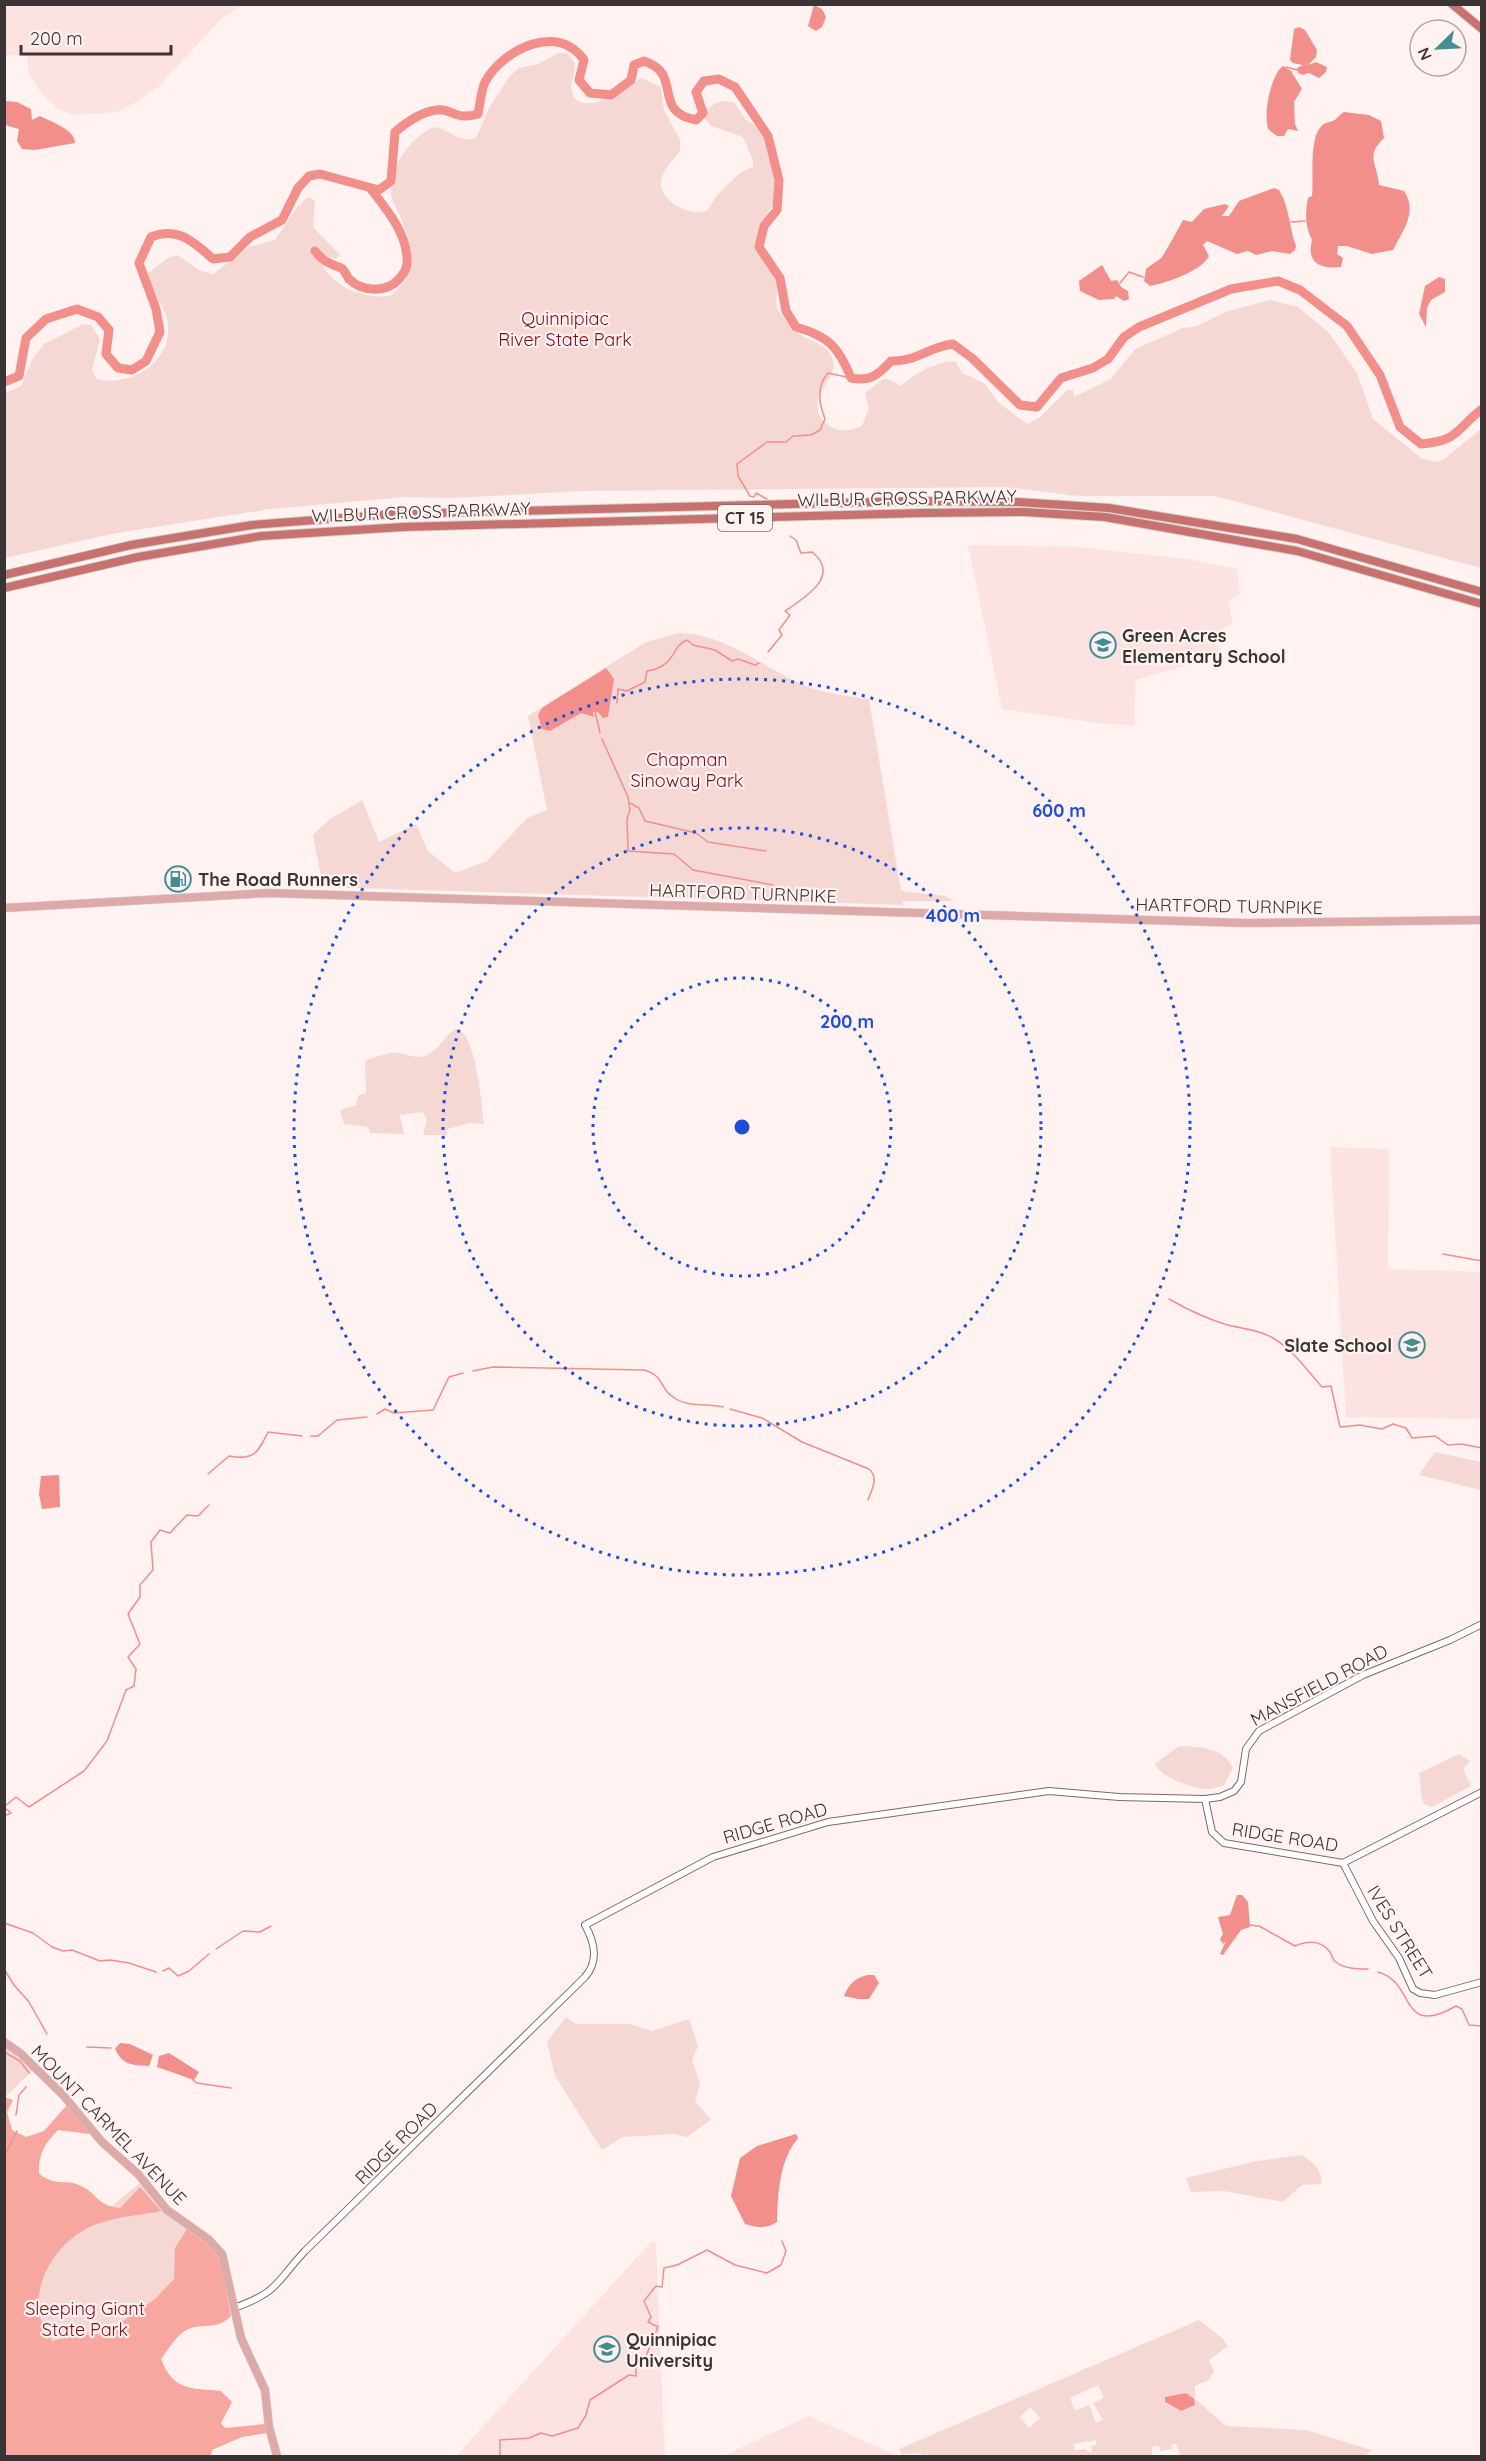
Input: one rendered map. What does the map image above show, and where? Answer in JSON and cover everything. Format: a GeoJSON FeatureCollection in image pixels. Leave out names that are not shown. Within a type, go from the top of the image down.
{"type":"FeatureCollection","features":[{"type":"Feature","properties":{"kind":"highway"},"geometry":{"type":"LineString","coordinates":[[1452,4],[1482,29]]}},
{"type":"Feature","properties":{"kind":"highway","name":"WILBUR CROSS PARKWAY"},"geometry":{"type":"LineString","coordinates":[[4,575],[131,545],[252,525],[393,514],[916,501],[1018,502],[1109,508],[1297,539],[1482,592]]}},
{"type":"Feature","properties":{"kind":"highway","name":"WILBUR CROSS PARKWAY"},"geometry":{"type":"LineString","coordinates":[[4,588],[138,557],[261,536],[403,527],[1024,512],[1105,517],[1297,551],[1482,604]]}},
{"type":"Feature","properties":{"kind":"main road","name":"HARTFORD TURNPIKE"},"geometry":{"type":"LineString","coordinates":[[4,908],[269,893],[1245,923],[1482,920]]}},
{"type":"Feature","properties":{"kind":"main road","name":"MOUNT CARMEL AVENUE"},"geometry":{"type":"LineString","coordinates":[[4,2042],[63,2095],[102,2142],[138,2174],[167,2210],[219,2250],[225,2262],[241,2338],[263,2383],[277,2457]]}},
{"type":"Feature","properties":{"kind":"street","name":"MANSFIELD ROAD"},"geometry":{"type":"LineString","coordinates":[[1205,1799],[1221,1797],[1237,1788],[1243,1775],[1248,1744],[1259,1731],[1363,1675],[1450,1640],[1482,1624]]}},
{"type":"Feature","properties":{"kind":"street","name":"RIDGE ROAD"},"geometry":{"type":"LineString","coordinates":[[234,2308],[263,2297],[275,2288],[305,2251],[585,1977],[593,1965],[595,1954],[585,1925],[707,1860],[744,1846],[821,1824],[1038,1792],[1205,1799],[1212,1832],[1224,1843],[1342,1863],[1482,1792]]}},
{"type":"Feature","properties":{"kind":"street","name":"IVES STREET"},"geometry":{"type":"LineString","coordinates":[[1342,1863],[1373,1921],[1399,1958],[1413,1989],[1420,1993],[1435,1995],[1455,1992],[1482,1982]]}},
{"type":"Feature","properties":{"kind":"shaded area"},"geometry":{"type":"Polygon","coordinates":[[[4,5],[243,5],[221,19],[158,87],[136,102],[117,112],[72,115],[58,109],[41,93],[29,73],[27,54],[5,56],[4,5]]]}},
{"type":"Feature","properties":{"kind":"shaded area"},"geometry":{"type":"Polygon","coordinates":[[[814,5],[822,9],[826,17],[822,27],[816,31],[808,26],[814,5]]]}},
{"type":"Feature","properties":{"kind":"shaded area"},"geometry":{"type":"Polygon","coordinates":[[[1299,27],[1305,30],[1317,50],[1316,57],[1308,65],[1316,62],[1327,67],[1326,72],[1319,78],[1309,73],[1303,75],[1298,73],[1297,68],[1303,65],[1290,60],[1294,29],[1299,27]]]}},
{"type":"Feature","properties":{"kind":"shaded area"},"geometry":{"type":"Polygon","coordinates":[[[1283,66],[1291,71],[1302,89],[1294,102],[1295,124],[1298,131],[1288,129],[1284,136],[1277,136],[1269,130],[1267,124],[1267,106],[1271,86],[1283,66]]]}},
{"type":"Feature","properties":{"kind":"shaded area"},"geometry":{"type":"Polygon","coordinates":[[[4,101],[17,102],[31,109],[32,120],[40,116],[62,126],[71,134],[75,143],[35,150],[22,149],[17,141],[19,129],[5,125],[4,101]]]}},
{"type":"Feature","properties":{"kind":"shaded area"},"geometry":{"type":"Polygon","coordinates":[[[1344,112],[1369,115],[1381,121],[1384,138],[1378,144],[1374,155],[1379,185],[1404,191],[1410,206],[1408,221],[1393,250],[1372,254],[1347,246],[1338,246],[1337,254],[1343,258],[1341,267],[1327,267],[1313,260],[1311,255],[1312,240],[1306,220],[1306,210],[1308,198],[1312,196],[1314,146],[1319,129],[1344,112]]]}},
{"type":"Feature","properties":{"kind":"shaded area"},"geometry":{"type":"Polygon","coordinates":[[[1274,188],[1279,190],[1285,204],[1296,246],[1290,254],[1272,251],[1256,255],[1248,251],[1237,254],[1207,241],[1203,245],[1209,256],[1199,267],[1183,276],[1150,286],[1144,281],[1146,269],[1162,257],[1183,220],[1192,222],[1204,209],[1225,204],[1229,206],[1222,216],[1229,216],[1239,201],[1274,188]]]}},
{"type":"Feature","properties":{"kind":"shaded area"},"geometry":{"type":"Polygon","coordinates":[[[1102,265],[1111,281],[1117,280],[1121,287],[1128,291],[1129,299],[1124,301],[1116,296],[1114,299],[1099,300],[1080,291],[1079,281],[1102,265]]]}},
{"type":"Feature","properties":{"kind":"shaded area"},"geometry":{"type":"Polygon","coordinates":[[[1439,277],[1445,279],[1445,292],[1431,300],[1427,308],[1426,327],[1419,314],[1425,286],[1439,277]]]}},
{"type":"Feature","properties":{"kind":"shaded area","name":"Green Acres Elementary School"},"geometry":{"type":"Polygon","coordinates":[[[968,545],[1079,547],[1188,559],[1238,569],[1240,594],[1228,601],[1233,623],[1214,634],[1222,655],[1136,680],[1134,725],[1104,724],[1002,709],[968,545]]]}},
{"type":"Feature","properties":{"kind":"shaded area"},"geometry":{"type":"Polygon","coordinates":[[[606,668],[614,679],[608,717],[603,718],[598,712],[593,712],[594,717],[581,713],[550,731],[542,729],[538,715],[542,708],[606,668]]]}},
{"type":"Feature","properties":{"kind":"shaded area","name":"Slate School"},"geometry":{"type":"Polygon","coordinates":[[[1330,1147],[1389,1149],[1388,1269],[1481,1272],[1481,1419],[1346,1417],[1330,1147]]]}},
{"type":"Feature","properties":{"kind":"shaded area"},"geometry":{"type":"Polygon","coordinates":[[[59,1475],[60,1507],[42,1509],[39,1494],[41,1476],[59,1475]]]}},
{"type":"Feature","properties":{"kind":"shaded area"},"geometry":{"type":"Polygon","coordinates":[[[1237,1895],[1242,1895],[1248,1902],[1250,1927],[1241,1930],[1223,1955],[1220,1954],[1226,1941],[1223,1944],[1220,1939],[1223,1934],[1218,1917],[1230,1915],[1237,1895]]]}},
{"type":"Feature","properties":{"kind":"shaded area"},"geometry":{"type":"Polygon","coordinates":[[[867,1975],[874,1975],[879,1983],[869,1999],[844,1996],[852,1983],[867,1975]]]}},
{"type":"Feature","properties":{"kind":"shaded area"},"geometry":{"type":"Polygon","coordinates":[[[120,2043],[130,2044],[153,2055],[149,2066],[132,2064],[121,2058],[115,2049],[120,2043]]]}},
{"type":"Feature","properties":{"kind":"shaded area"},"geometry":{"type":"Polygon","coordinates":[[[169,2053],[199,2072],[194,2080],[157,2067],[159,2056],[169,2053]]]}},
{"type":"Feature","properties":{"kind":"shaded area","name":"Sleeping Giant State Park"},"geometry":{"type":"Polygon","coordinates":[[[4,2097],[13,2100],[7,2112],[12,2130],[26,2137],[44,2131],[67,2105],[90,2134],[58,2130],[43,2149],[39,2174],[52,2181],[79,2185],[90,2191],[101,2202],[112,2207],[120,2208],[140,2187],[161,2211],[117,2218],[89,2227],[76,2235],[55,2256],[47,2269],[39,2298],[42,2323],[52,2341],[76,2335],[104,2334],[155,2299],[174,2279],[175,2248],[187,2229],[210,2244],[219,2255],[231,2316],[222,2323],[186,2330],[174,2341],[161,2359],[171,2377],[177,2382],[192,2388],[221,2391],[232,2402],[221,2423],[225,2428],[265,2424],[266,2433],[242,2437],[212,2450],[211,2456],[5,2456],[4,2097]]]}},
{"type":"Feature","properties":{"kind":"shaded area"},"geometry":{"type":"Polygon","coordinates":[[[796,2134],[798,2138],[783,2167],[777,2222],[762,2227],[745,2224],[731,2196],[740,2158],[757,2146],[796,2134]]]}},
{"type":"Feature","properties":{"kind":"shaded area","name":"Quinnipiac University"},"geometry":{"type":"Polygon","coordinates":[[[651,2242],[656,2242],[665,2456],[456,2456],[651,2242]]]}},
{"type":"Feature","properties":{"kind":"shaded area"},"geometry":{"type":"Polygon","coordinates":[[[1186,2393],[1194,2399],[1195,2405],[1181,2411],[1165,2402],[1165,2397],[1186,2393]]]}},
{"type":"Feature","properties":{"kind":"shaded area"},"geometry":{"type":"Polygon","coordinates":[[[809,2416],[898,2456],[723,2456],[809,2416]]]}},
{"type":"Feature","properties":{"kind":"green space","name":"Quinnipiac River State Park"},"geometry":{"type":"Polygon","coordinates":[[[558,53],[567,53],[574,62],[575,69],[571,86],[573,96],[579,102],[597,102],[607,99],[641,78],[661,87],[664,110],[680,140],[680,151],[663,173],[662,189],[671,202],[685,210],[707,211],[718,194],[740,173],[753,167],[753,160],[743,137],[711,126],[704,118],[704,113],[718,103],[734,102],[746,120],[762,129],[778,194],[762,223],[760,239],[777,280],[777,309],[795,331],[821,346],[832,357],[834,365],[818,400],[821,418],[831,427],[846,430],[862,426],[869,408],[865,393],[879,381],[886,379],[901,386],[927,368],[950,361],[956,362],[962,373],[984,383],[999,403],[1027,424],[1039,418],[1067,390],[1073,390],[1074,397],[1111,379],[1135,349],[1183,328],[1197,326],[1225,312],[1270,300],[1298,307],[1329,333],[1357,373],[1373,419],[1421,458],[1434,462],[1443,460],[1481,429],[1481,568],[1215,496],[1079,496],[1005,487],[584,491],[451,498],[405,497],[270,509],[116,533],[5,558],[5,393],[21,386],[32,360],[44,344],[83,324],[91,325],[100,339],[92,370],[97,379],[110,381],[123,379],[147,369],[163,350],[168,324],[164,310],[151,286],[148,273],[168,258],[177,255],[201,271],[213,274],[249,247],[275,240],[297,207],[308,197],[315,201],[313,227],[340,255],[336,259],[319,254],[328,274],[336,282],[357,292],[380,297],[390,296],[406,278],[412,259],[409,239],[391,195],[393,174],[409,146],[434,127],[464,139],[476,138],[489,108],[509,77],[519,68],[538,64],[558,53]]]}},
{"type":"Feature","properties":{"kind":"green space","name":"Chapman Sinoway Park"},"geometry":{"type":"Polygon","coordinates":[[[679,633],[713,639],[729,645],[790,679],[814,689],[869,699],[901,891],[945,896],[954,901],[903,901],[903,905],[323,887],[313,835],[330,819],[362,800],[379,842],[416,824],[428,851],[455,873],[487,861],[527,818],[547,810],[528,716],[646,642],[679,633]]]}},
{"type":"Feature","properties":{"kind":"green space"},"geometry":{"type":"Polygon","coordinates":[[[456,1029],[463,1033],[469,1042],[473,1055],[480,1087],[484,1124],[469,1123],[448,1129],[446,1135],[423,1135],[427,1120],[423,1112],[400,1115],[404,1134],[370,1133],[368,1127],[344,1124],[340,1110],[356,1105],[358,1096],[366,1093],[365,1061],[392,1053],[415,1057],[424,1056],[437,1048],[456,1029]]]}},
{"type":"Feature","properties":{"kind":"green space"},"geometry":{"type":"Polygon","coordinates":[[[1435,1452],[1481,1462],[1481,1490],[1419,1475],[1435,1452]]]}},
{"type":"Feature","properties":{"kind":"green space"},"geometry":{"type":"Polygon","coordinates":[[[1179,1746],[1217,1752],[1229,1761],[1233,1768],[1224,1785],[1212,1789],[1197,1788],[1171,1778],[1158,1769],[1155,1764],[1179,1746]]]}},
{"type":"Feature","properties":{"kind":"green space"},"geometry":{"type":"Polygon","coordinates":[[[1459,1754],[1470,1761],[1463,1769],[1471,1786],[1432,1807],[1424,1804],[1419,1773],[1459,1754]]]}},
{"type":"Feature","properties":{"kind":"green space"},"geometry":{"type":"Polygon","coordinates":[[[566,2017],[576,2024],[630,2024],[652,2031],[689,2019],[698,2046],[692,2061],[700,2083],[695,2101],[711,2120],[687,2137],[673,2134],[623,2137],[602,2150],[555,2076],[547,2042],[566,2017]]]}},
{"type":"Feature","properties":{"kind":"green space"},"geometry":{"type":"Polygon","coordinates":[[[5,2047],[33,2070],[5,2097],[5,2047]]]}},
{"type":"Feature","properties":{"kind":"green space"},"geometry":{"type":"Polygon","coordinates":[[[1302,2155],[1316,2167],[1322,2184],[1302,2185],[1283,2202],[1224,2191],[1191,2192],[1186,2178],[1257,2161],[1302,2155]]]}},
{"type":"Feature","properties":{"kind":"green space","name":"Sleeping Giant State Park"},"geometry":{"type":"Polygon","coordinates":[[[141,2182],[195,2233],[183,2323],[5,2456],[4,2228],[102,2214],[141,2182]]]}},
{"type":"Feature","properties":{"kind":"green space"},"geometry":{"type":"Polygon","coordinates":[[[1199,2320],[1222,2338],[1228,2346],[1209,2360],[1214,2371],[1209,2380],[1195,2386],[1195,2399],[1226,2426],[1306,2430],[1371,2450],[1365,2456],[1175,2456],[1180,2454],[1176,2444],[1171,2444],[1172,2449],[1160,2451],[1159,2446],[1152,2447],[1152,2456],[926,2456],[916,2453],[902,2455],[899,2449],[1199,2320]],[[1098,2385],[1070,2398],[1075,2411],[1089,2405],[1096,2423],[1103,2420],[1093,2403],[1104,2398],[1098,2385]],[[1186,2393],[1165,2397],[1167,2404],[1181,2411],[1195,2405],[1186,2393]],[[1030,2407],[1020,2417],[1029,2428],[1040,2418],[1030,2407]],[[1096,2440],[1074,2444],[1075,2450],[1086,2449],[1087,2452],[1092,2452],[1091,2446],[1096,2445],[1096,2440]]]}},
{"type":"Feature","properties":{"kind":"waterway"},"geometry":{"type":"LineString","coordinates":[[4,382],[19,376],[26,338],[46,319],[77,309],[98,317],[109,330],[106,354],[118,368],[132,370],[146,361],[160,332],[156,309],[139,263],[151,237],[169,233],[177,235],[192,242],[213,259],[230,257],[250,237],[282,220],[298,188],[309,176],[320,174],[379,190],[391,181],[395,132],[414,118],[432,111],[442,110],[464,116],[478,114],[485,82],[493,70],[518,51],[532,44],[546,42],[561,43],[573,49],[584,60],[579,80],[590,93],[611,95],[631,80],[634,65],[644,61],[656,67],[663,75],[670,101],[675,109],[682,116],[696,120],[703,113],[696,92],[704,81],[719,79],[735,87],[768,136],[779,180],[777,210],[764,226],[759,247],[780,278],[786,311],[796,327],[816,334],[831,344],[842,358],[851,378],[869,378],[878,374],[891,361],[908,359],[953,344],[972,358],[1020,405],[1037,407],[1061,378],[1093,368],[1108,359],[1124,337],[1139,327],[1231,289],[1278,281],[1300,290],[1347,326],[1380,375],[1400,427],[1421,444],[1450,437],[1482,409]]}},
{"type":"Feature","properties":{"kind":"waterway"},"geometry":{"type":"LineString","coordinates":[[1286,67],[1297,70]]}},
{"type":"Feature","properties":{"kind":"waterway"},"geometry":{"type":"LineString","coordinates":[[315,251],[326,262],[342,269],[349,279],[361,286],[381,289],[394,284],[399,279],[407,264],[406,248],[394,221],[371,189]]}},
{"type":"Feature","properties":{"kind":"waterway"},"geometry":{"type":"LineString","coordinates":[[1291,222],[1305,221]]}},
{"type":"Feature","properties":{"kind":"waterway"},"geometry":{"type":"LineString","coordinates":[[1120,283],[1129,272],[1143,277]]}},
{"type":"Feature","properties":{"kind":"waterway"},"geometry":{"type":"LineString","coordinates":[[767,499],[756,493],[754,497],[750,496],[738,476],[737,464],[767,442],[786,442],[793,436],[811,435],[820,430],[825,419],[820,395],[824,378],[828,373],[851,378]]}},
{"type":"Feature","properties":{"kind":"waterway"},"geometry":{"type":"LineString","coordinates":[[768,652],[782,635],[779,630],[790,615],[785,611],[810,593],[822,578],[823,570],[820,561],[812,552],[801,553],[796,540],[790,536]]}},
{"type":"Feature","properties":{"kind":"waterway"},"geometry":{"type":"LineString","coordinates":[[617,703],[618,689],[627,691],[645,682],[647,671],[664,665],[678,647],[687,640],[693,645],[715,650],[732,661],[738,659],[755,665],[759,663]]}},
{"type":"Feature","properties":{"kind":"waterway"},"geometry":{"type":"LineString","coordinates":[[595,711],[600,733]]}},
{"type":"Feature","properties":{"kind":"waterway"},"geometry":{"type":"LineString","coordinates":[[602,739],[628,797],[630,810],[627,819],[628,851],[674,854],[693,870],[773,885]]}},
{"type":"Feature","properties":{"kind":"waterway"},"geometry":{"type":"LineString","coordinates":[[630,803],[639,808],[645,821],[696,833],[708,842],[766,851]]}},
{"type":"Feature","properties":{"kind":"waterway"},"geometry":{"type":"LineString","coordinates":[[1443,1254],[1482,1261]]}},
{"type":"Feature","properties":{"kind":"waterway"},"geometry":{"type":"LineString","coordinates":[[1169,1299],[1205,1317],[1262,1333],[1287,1348],[1322,1387],[1331,1386],[1340,1427],[1360,1425],[1382,1429],[1393,1424],[1406,1428],[1412,1438],[1435,1436],[1448,1445],[1461,1444],[1482,1448]]}},
{"type":"Feature","properties":{"kind":"waterway"},"geometry":{"type":"LineString","coordinates":[[473,1371],[493,1367],[644,1370],[655,1375],[669,1394],[685,1403],[723,1407]]}},
{"type":"Feature","properties":{"kind":"waterway"},"geometry":{"type":"LineString","coordinates":[[377,1414],[385,1409],[394,1413],[433,1410],[449,1377],[463,1373]]}},
{"type":"Feature","properties":{"kind":"waterway"},"geometry":{"type":"LineString","coordinates":[[730,1409],[762,1418],[802,1442],[869,1469],[874,1480],[868,1500]]}},
{"type":"Feature","properties":{"kind":"waterway"},"geometry":{"type":"LineString","coordinates":[[311,1436],[318,1436],[337,1420],[367,1417]]}},
{"type":"Feature","properties":{"kind":"waterway"},"geometry":{"type":"LineString","coordinates":[[208,1474],[229,1456],[250,1456],[258,1450],[268,1432],[302,1436]]}},
{"type":"Feature","properties":{"kind":"waterway"},"geometry":{"type":"LineString","coordinates":[[4,1807],[16,1797],[29,1807],[84,1771],[107,1741],[126,1690],[134,1686],[136,1669],[128,1657],[140,1644],[128,1614],[140,1597],[140,1585],[153,1570],[151,1542],[160,1530],[170,1533],[187,1515],[198,1516],[209,1505]]}},
{"type":"Feature","properties":{"kind":"waterway"},"geometry":{"type":"LineString","coordinates":[[4,1816],[11,1813],[5,1808]]}},
{"type":"Feature","properties":{"kind":"waterway"},"geometry":{"type":"LineString","coordinates":[[4,1923],[33,1933],[52,1947],[63,1951],[72,1950],[100,1961],[129,1963],[156,1972]]}},
{"type":"Feature","properties":{"kind":"waterway"},"geometry":{"type":"LineString","coordinates":[[1250,1925],[1259,1926],[1295,1946],[1304,1943],[1322,1945],[1338,1964],[1351,1968],[1368,1969]]}},
{"type":"Feature","properties":{"kind":"waterway"},"geometry":{"type":"LineString","coordinates":[[216,1949],[243,1931],[260,1932],[271,1926]]}},
{"type":"Feature","properties":{"kind":"waterway"},"geometry":{"type":"LineString","coordinates":[[163,1971],[169,1968],[178,1976],[189,1971],[209,1954]]}},
{"type":"Feature","properties":{"kind":"waterway"},"geometry":{"type":"LineString","coordinates":[[4,1969],[29,2002],[47,2034]]}},
{"type":"Feature","properties":{"kind":"waterway"},"geometry":{"type":"LineString","coordinates":[[1378,1972],[1390,1978],[1398,1986],[1416,2012],[1425,2016],[1438,2014],[1456,2006],[1462,2009],[1469,2025],[1482,2026]]}},
{"type":"Feature","properties":{"kind":"waterway"},"geometry":{"type":"LineString","coordinates":[[87,2047],[111,2048]]}},
{"type":"Feature","properties":{"kind":"waterway"},"geometry":{"type":"LineString","coordinates":[[4,2052],[20,2061],[29,2073]]}},
{"type":"Feature","properties":{"kind":"waterway"},"geometry":{"type":"LineString","coordinates":[[192,2079],[197,2083],[231,2088]]}},
{"type":"Feature","properties":{"kind":"waterway"},"geometry":{"type":"LineString","coordinates":[[16,2115],[19,2095],[26,2087]]}},
{"type":"Feature","properties":{"kind":"waterway"},"geometry":{"type":"LineString","coordinates":[[4,2157],[17,2131]]}},
{"type":"Feature","properties":{"kind":"waterway"},"geometry":{"type":"LineString","coordinates":[[500,2456],[500,2440],[529,2438],[541,2433],[552,2436],[578,2428],[586,2415],[590,2400],[629,2375],[636,2376],[636,2368],[644,2361],[658,2327],[648,2322],[651,2317],[644,2301],[656,2286],[662,2287],[664,2268],[677,2265],[707,2250],[735,2265],[767,2273],[781,2265],[786,2251],[782,2241]]}},
{"type":"Feature","properties":{"kind":"place","name":"Green Acres Elementary School"},"geometry":{"type":"Point","coordinates":[1103,645]}},
{"type":"Feature","properties":{"kind":"place","name":"The Road Runners"},"geometry":{"type":"Point","coordinates":[178,879]}},
{"type":"Feature","properties":{"kind":"place","name":"Slate School"},"geometry":{"type":"Point","coordinates":[1412,1345]}},
{"type":"Feature","properties":{"kind":"place","name":"Quinnipiac University"},"geometry":{"type":"Point","coordinates":[607,2349]}}]}
